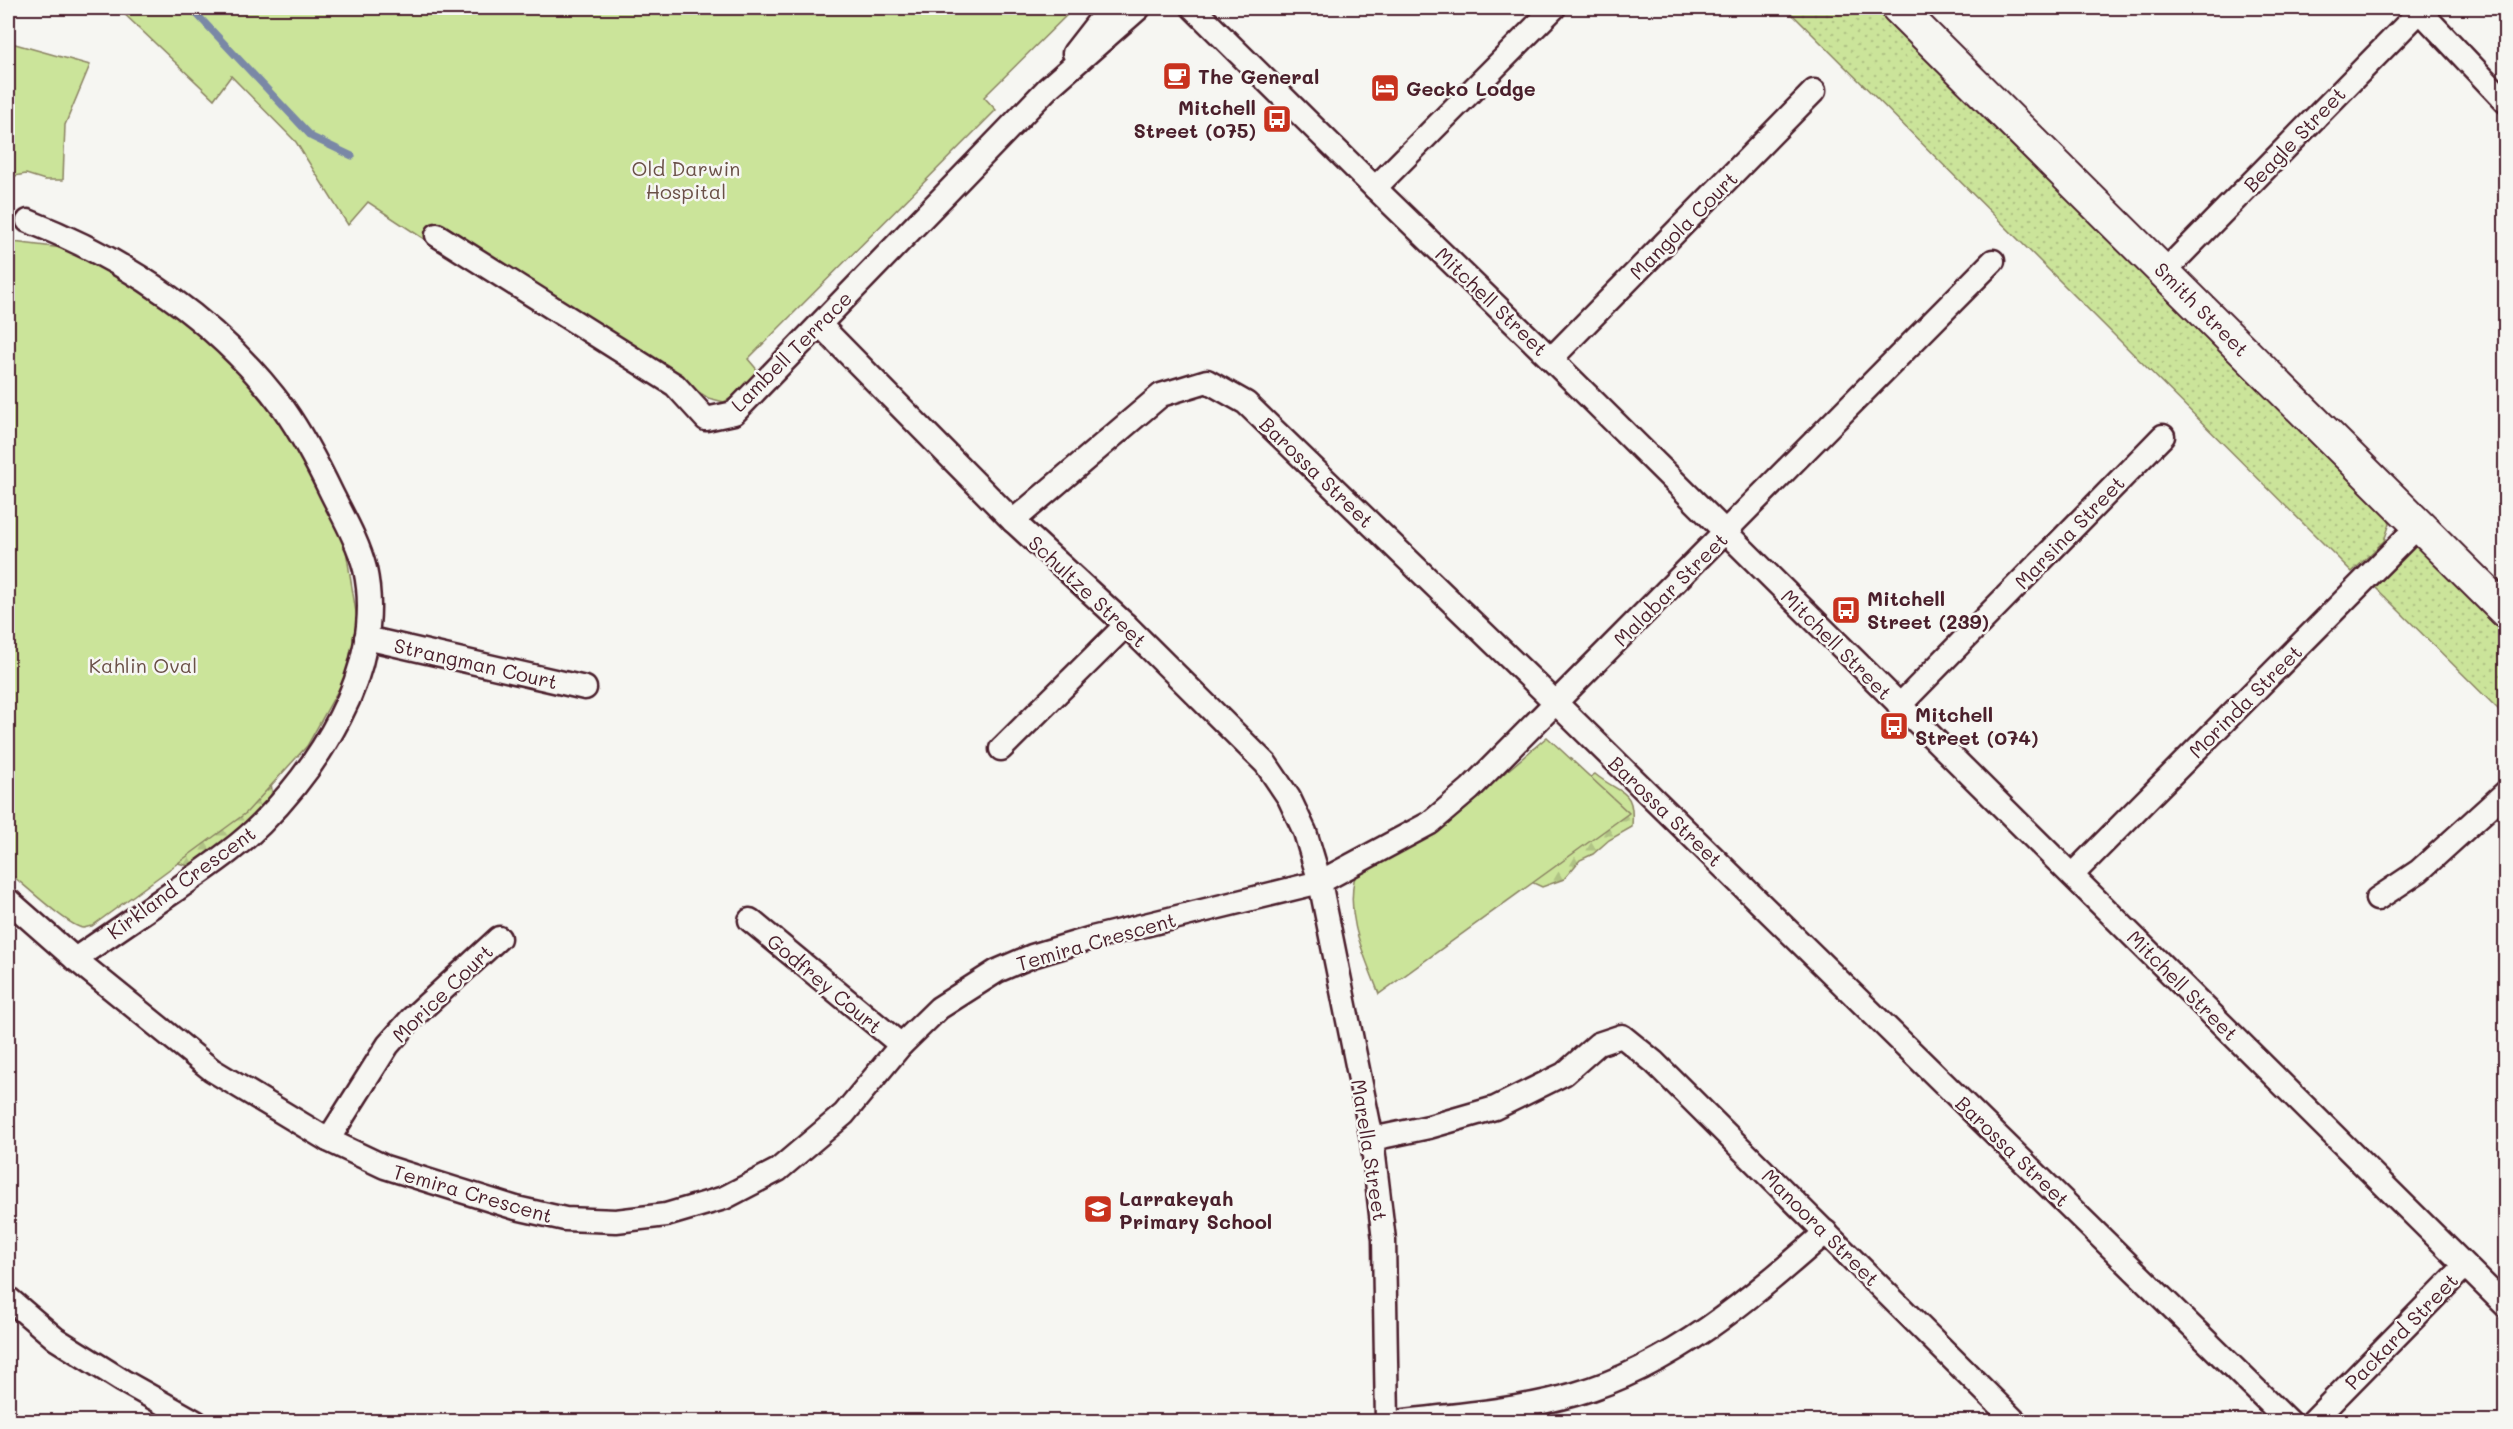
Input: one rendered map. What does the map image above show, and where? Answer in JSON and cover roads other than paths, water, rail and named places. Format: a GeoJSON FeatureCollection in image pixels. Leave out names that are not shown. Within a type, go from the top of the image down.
{"type":"FeatureCollection","features":[{"type":"Feature","properties":{"kind":"street","name":"Lambell Terrace"},"geometry":{"type":"LineString","coordinates":[[1048,88],[1109,8]]}},
{"type":"Feature","properties":{"kind":"street","name":"Lambell Terrace"},"geometry":{"type":"LineString","coordinates":[[437,235],[675,385],[706,419],[734,412],[1048,88],[1139,8]]}},
{"type":"Feature","properties":{"kind":"street","name":"Mitchell Street"},"geometry":{"type":"LineString","coordinates":[[1193,8],[1551,359],[2505,1306]]}},
{"type":"Feature","properties":{"kind":"street"},"geometry":{"type":"LineString","coordinates":[[1375,188],[1554,8]]}},
{"type":"Feature","properties":{"kind":"street","name":"Smith Street"},"geometry":{"type":"LineString","coordinates":[[1898,8],[2165,271],[2505,612]]}},
{"type":"Feature","properties":{"kind":"street"},"geometry":{"type":"LineString","coordinates":[[2422,9],[2505,102]]}},
{"type":"Feature","properties":{"kind":"street","name":"Beagle Street"},"geometry":{"type":"LineString","coordinates":[[2165,271],[2422,9]]}},
{"type":"Feature","properties":{"kind":"street","name":"Mangola Court"},"geometry":{"type":"LineString","coordinates":[[1551,359],[1814,91]]}},
{"type":"Feature","properties":{"kind":"street","name":"Kirkland Crescent"},"geometry":{"type":"LineString","coordinates":[[28,221],[67,237],[132,271],[214,333],[261,380],[285,411],[311,452],[349,526],[364,568],[370,613],[359,672],[339,718],[312,762],[276,808],[260,825],[201,872],[75,959]]}},
{"type":"Feature","properties":{"kind":"street","name":"Malabar Street"},"geometry":{"type":"LineString","coordinates":[[1320,882],[1430,823],[1470,789],[1993,261]]}},
{"type":"Feature","properties":{"kind":"street","name":"Schultze Street"},"geometry":{"type":"LineString","coordinates":[[820,325],[1014,521],[1126,625],[1266,764],[1289,798],[1305,832],[1320,882]]}},
{"type":"Feature","properties":{"kind":"street","name":"Barossa Street"},"geometry":{"type":"LineString","coordinates":[[1014,521],[1161,395],[1207,381],[1246,403],[1556,703],[2289,1422]]}},
{"type":"Feature","properties":{"kind":"street","name":"Marsina Street"},"geometry":{"type":"LineString","coordinates":[[1899,705],[2163,436]]}},
{"type":"Feature","properties":{"kind":"street","name":"Morinda Street"},"geometry":{"type":"LineString","coordinates":[[2072,875],[2418,526]]}},
{"type":"Feature","properties":{"kind":"street"},"geometry":{"type":"LineString","coordinates":[[1000,749],[1126,625]]}},
{"type":"Feature","properties":{"kind":"street","name":"Strangman Court"},"geometry":{"type":"LineString","coordinates":[[366,638],[585,688]]}},
{"type":"Feature","properties":{"kind":"street"},"geometry":{"type":"LineString","coordinates":[[2377,899],[2420,870],[2505,792]]}},
{"type":"Feature","properties":{"kind":"street","name":"Temira Crescent"},"geometry":{"type":"LineString","coordinates":[[8,900],[75,959],[212,1070],[328,1140],[385,1167],[542,1214],[565,1219],[616,1221],[666,1215],[724,1198],[778,1170],[844,1114],[901,1045],[939,1008],[967,988],[997,971],[1032,956],[1101,936],[1320,882]]}},
{"type":"Feature","properties":{"kind":"street","name":"Marella Street"},"geometry":{"type":"LineString","coordinates":[[1320,882],[1372,1138],[1384,1240],[1388,1422]]}},
{"type":"Feature","properties":{"kind":"street","name":"Godfrey Court"},"geometry":{"type":"LineString","coordinates":[[750,920],[901,1045]]}},
{"type":"Feature","properties":{"kind":"street","name":"Morice Court"},"geometry":{"type":"LineString","coordinates":[[328,1140],[388,1045],[411,1019],[499,938]]}},
{"type":"Feature","properties":{"kind":"street","name":"Manoora Street"},"geometry":{"type":"LineString","coordinates":[[1372,1138],[1429,1127],[1495,1108],[1564,1074],[1598,1044],[1622,1036],[1654,1062],[2016,1422]]}},
{"type":"Feature","properties":{"kind":"street"},"geometry":{"type":"LineString","coordinates":[[1395,1422],[1506,1410],[1577,1393],[1638,1370],[1699,1335],[1766,1285],[1826,1232]]}},
{"type":"Feature","properties":{"kind":"street","name":"Packard Street"},"geometry":{"type":"LineString","coordinates":[[2312,1422],[2464,1266]]}},
{"type":"Feature","properties":{"kind":"street"},"geometry":{"type":"LineString","coordinates":[[8,1298],[56,1339],[123,1381],[196,1422]]}},
{"type":"Feature","properties":{"kind":"waterway"},"geometry":{"type":"LineString","coordinates":[[191,8],[312,137],[352,156]]}},
{"type":"Feature","properties":{"kind":"place","name":"The General"},"geometry":{"type":"Point","coordinates":[1177,76]}},
{"type":"Feature","properties":{"kind":"place","name":"Gecko Lodge"},"geometry":{"type":"Point","coordinates":[1385,88]}},
{"type":"Feature","properties":{"kind":"place","name":"Mitchell Street (075)"},"geometry":{"type":"Point","coordinates":[1277,119]}},
{"type":"Feature","properties":{"kind":"place","name":"Mitchell Street (239)"},"geometry":{"type":"Point","coordinates":[1846,610]}},
{"type":"Feature","properties":{"kind":"place","name":"Mitchell Street (074)"},"geometry":{"type":"Point","coordinates":[1894,726]}},
{"type":"Feature","properties":{"kind":"place","name":"Larrakeyah Primary School"},"geometry":{"type":"Point","coordinates":[1098,1209]}},
{"type":"Feature","properties":{"kind":"park label","name":"Old Darwin Hospital"},"geometry":{"type":"Point","coordinates":[686,180]}},
{"type":"Feature","properties":{"kind":"park label","name":"Kahlin Oval"},"geometry":{"type":"Point","coordinates":[143,665]}}]}
